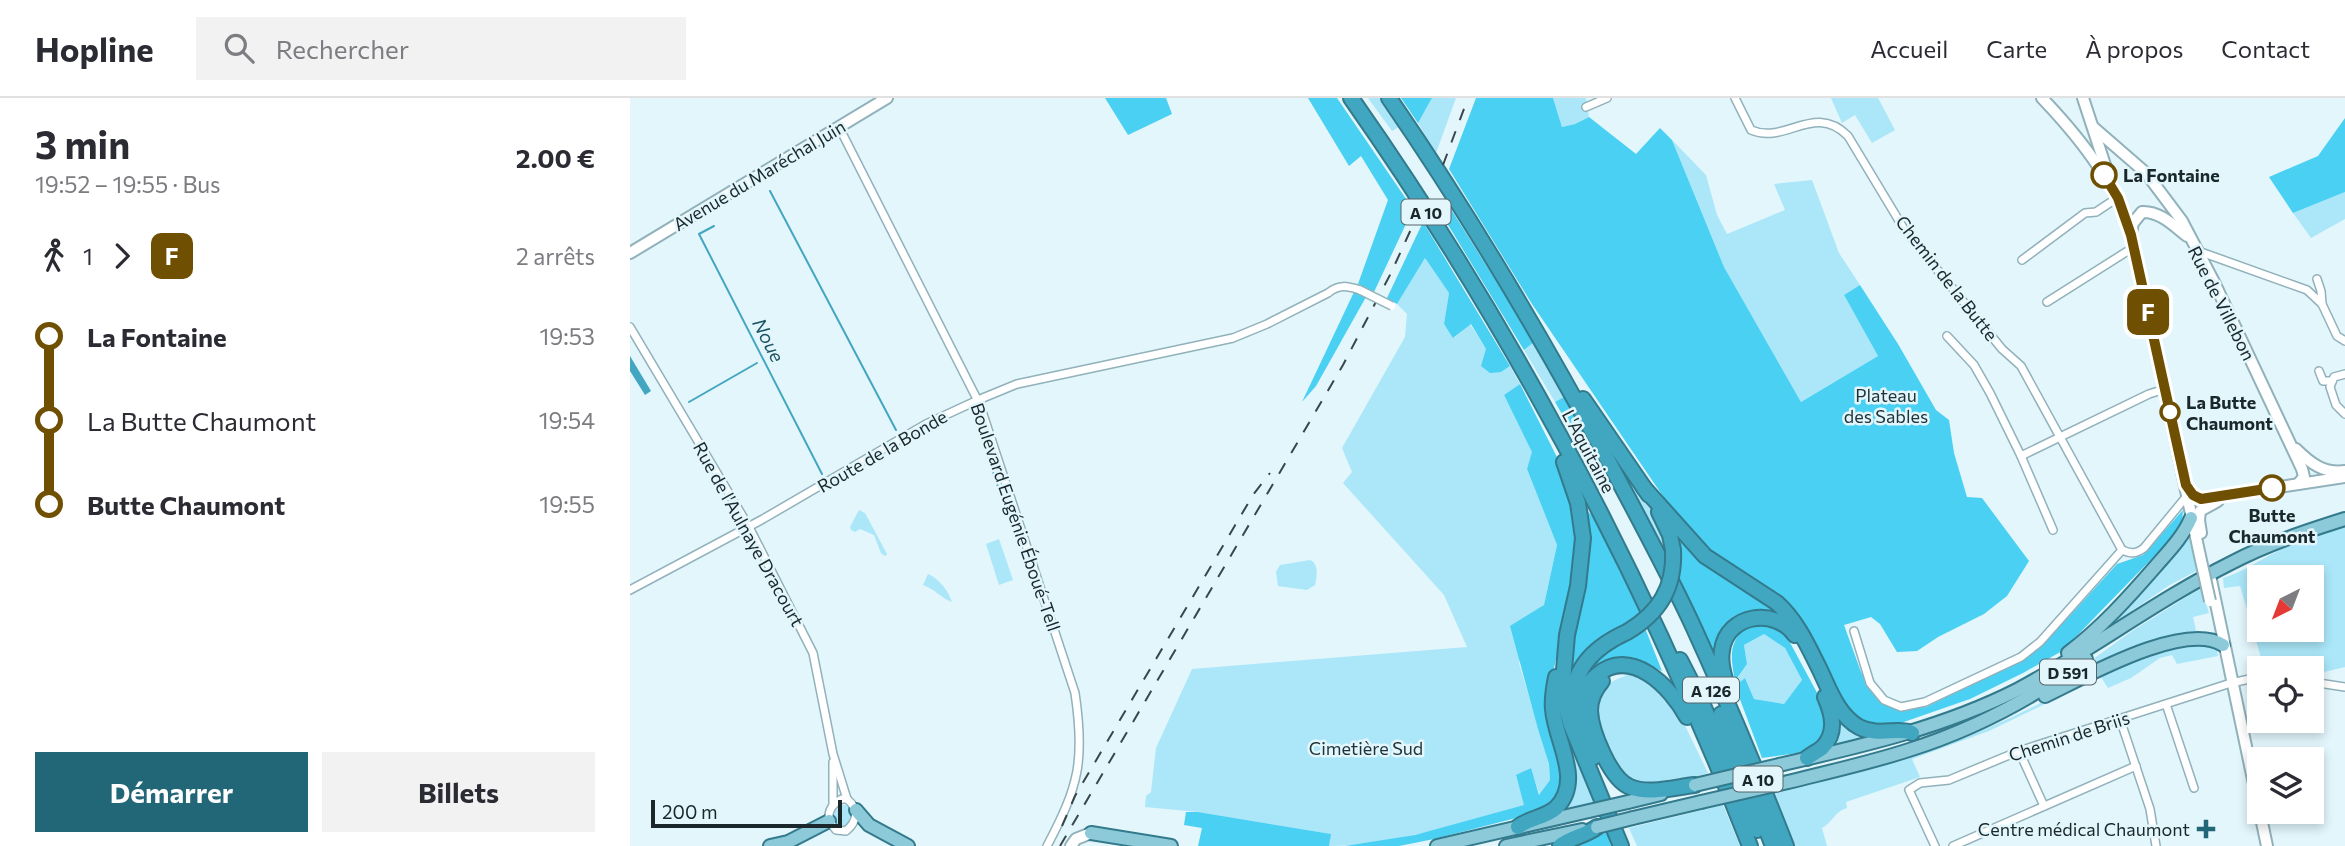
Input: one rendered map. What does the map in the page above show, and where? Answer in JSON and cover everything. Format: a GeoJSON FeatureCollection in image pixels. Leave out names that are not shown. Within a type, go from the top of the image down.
{"type":"FeatureCollection","features":[{"type":"Feature","properties":{"kind":"highway","name":"L'Aquitaine"},"geometry":{"type":"LineString","coordinates":[[1351,98],[1462,269],[1548,415],[1629,571],[1716,762],[1750,846]]}},
{"type":"Feature","properties":{"kind":"highway","name":"L'Aquitaine"},"geometry":{"type":"LineString","coordinates":[[1389,98],[1461,208],[1564,379],[1647,534],[1692,625],[1786,846]]}},
{"type":"Feature","properties":{"kind":"highway"},"geometry":{"type":"LineString","coordinates":[[1564,379],[1585,401],[1644,488],[1664,520],[1673,550],[1671,581],[1664,598],[1648,617],[1593,653],[1586,660],[1576,681],[1572,701],[1574,713],[1591,751]]}},
{"type":"Feature","properties":{"kind":"highway"},"geometry":{"type":"LineString","coordinates":[[1548,415],[1550,433],[1575,492],[1583,538],[1562,683],[1566,712],[1603,823],[1615,846]]}},
{"type":"Feature","properties":{"kind":"highway"},"geometry":{"type":"LineString","coordinates":[[1644,488],[1705,556],[1785,610],[1800,630],[1834,699],[1847,718],[1867,730],[1912,733]]}},
{"type":"Feature","properties":{"kind":"highway","name":"A 126"},"geometry":{"type":"LineString","coordinates":[[1647,534],[1773,846]]}},
{"type":"Feature","properties":{"kind":"highway","name":"A 126"},"geometry":{"type":"LineString","coordinates":[[1629,571],[1645,594],[1702,703],[1764,846]]}},
{"type":"Feature","properties":{"kind":"highway"},"geometry":{"type":"LineString","coordinates":[[1736,725],[1734,707],[1722,669],[1724,641],[1730,631],[1746,620],[1760,617],[1778,620],[1791,631],[1802,647],[1832,718],[1830,736],[1823,747],[1807,758]]}},
{"type":"Feature","properties":{"kind":"highway"},"geometry":{"type":"LineString","coordinates":[[1518,827],[1525,821],[1552,811],[1566,792],[1567,765],[1556,727],[1553,698],[1567,635]]}},
{"type":"Feature","properties":{"kind":"highway"},"geometry":{"type":"LineString","coordinates":[[1630,846],[1591,751],[1580,712],[1585,689],[1592,679],[1609,667],[1618,665],[1651,675],[1676,698],[1729,804],[1736,810]]}},
{"type":"Feature","properties":{"kind":"highway"},"geometry":{"type":"LineString","coordinates":[[1633,668],[1606,677],[1591,702],[1592,722],[1610,767],[1625,785],[1635,789],[1695,785]]}},
{"type":"Feature","properties":{"kind":"highway"},"geometry":{"type":"LineString","coordinates":[[1560,846],[1568,840],[1589,833],[1603,823]]}},
{"type":"Feature","properties":{"kind":"highway"},"geometry":{"type":"LineString","coordinates":[[1603,823],[1621,846]]}},
{"type":"Feature","properties":{"kind":"main road","name":"Avenue du Maréchal Juin"},"geometry":{"type":"LineString","coordinates":[[630,253],[887,98]]}},
{"type":"Feature","properties":{"kind":"main road"},"geometry":{"type":"LineString","coordinates":[[2042,98],[2102,172],[2118,198],[2131,235],[2190,518],[2210,580],[2212,600]]}},
{"type":"Feature","properties":{"kind":"main road"},"geometry":{"type":"LineString","coordinates":[[2083,98],[2106,168],[2102,172]]}},
{"type":"Feature","properties":{"kind":"main road","name":"Rue de Villebon"},"geometry":{"type":"LineString","coordinates":[[2093,127],[2146,173],[2182,222],[2291,444],[2304,474],[2298,484]]}},
{"type":"Feature","properties":{"kind":"main road"},"geometry":{"type":"LineString","coordinates":[[2131,235],[2136,217],[2148,211],[2165,219],[2190,238]]}},
{"type":"Feature","properties":{"kind":"main road","name":"Rue de Villebon"},"geometry":{"type":"LineString","coordinates":[[2291,444],[2314,465],[2326,470],[2345,471]]}},
{"type":"Feature","properties":{"kind":"main road"},"geometry":{"type":"LineString","coordinates":[[2186,491],[2196,498],[2234,495],[2345,477]]}},
{"type":"Feature","properties":{"kind":"main road"},"geometry":{"type":"LineString","coordinates":[[2234,495],[2209,504],[2200,511],[2202,554],[2267,846]]}},
{"type":"Feature","properties":{"kind":"main road"},"geometry":{"type":"LineString","coordinates":[[2026,684],[2091,636],[2113,614],[2175,544],[2190,518]]}},
{"type":"Feature","properties":{"kind":"main road","name":"D 591"},"geometry":{"type":"LineString","coordinates":[[1695,785],[1912,733],[1973,710],[2059,667],[2232,562],[2303,532],[2345,519]]}},
{"type":"Feature","properties":{"kind":"main road","name":"D 591"},"geometry":{"type":"LineString","coordinates":[[1603,823],[1788,782],[1909,750],[1968,728],[2048,687],[2161,604]]}},
{"type":"Feature","properties":{"kind":"main road"},"geometry":{"type":"LineString","coordinates":[[1968,728],[1976,729],[2094,673],[2168,642],[2209,638],[2223,645]]}},
{"type":"Feature","properties":{"kind":"main road"},"geometry":{"type":"LineString","coordinates":[[1437,846],[1695,785]]}},
{"type":"Feature","properties":{"kind":"main road"},"geometry":{"type":"LineString","coordinates":[[856,810],[869,825],[908,846]]}},
{"type":"Feature","properties":{"kind":"main road"},"geometry":{"type":"LineString","coordinates":[[770,846],[788,842],[829,821]]}},
{"type":"Feature","properties":{"kind":"main road"},"geometry":{"type":"LineString","coordinates":[[1507,846],[1603,823]]}},
{"type":"Feature","properties":{"kind":"main road"},"geometry":{"type":"LineString","coordinates":[[1071,846],[1076,839],[1091,833],[1171,846]]}},
{"type":"Feature","properties":{"kind":"street"},"geometry":{"type":"LineString","coordinates":[[1586,107],[1606,98]]}},
{"type":"Feature","properties":{"kind":"street","name":"Chemin de la Butte"},"geometry":{"type":"LineString","coordinates":[[1735,98],[1754,132],[1772,134],[1814,122],[1828,122],[1839,127],[1848,136],[1904,229],[2002,348],[2021,366],[2060,438]]}},
{"type":"Feature","properties":{"kind":"street","name":"Boulevard Eugénie Éboué-Tell"},"geometry":{"type":"LineString","coordinates":[[839,127],[978,400],[1076,693],[1081,732],[1077,776],[1066,808],[1046,846]]}},
{"type":"Feature","properties":{"kind":"street"},"geometry":{"type":"LineString","coordinates":[[2022,260],[2085,213],[2096,212],[2118,198]]}},
{"type":"Feature","properties":{"kind":"street"},"geometry":{"type":"LineString","coordinates":[[2047,302],[2134,247]]}},
{"type":"Feature","properties":{"kind":"street"},"geometry":{"type":"LineString","coordinates":[[2197,250],[2307,290],[2322,304]]}},
{"type":"Feature","properties":{"kind":"street"},"geometry":{"type":"LineString","coordinates":[[2317,279],[2322,304],[2337,336],[2345,341]]}},
{"type":"Feature","properties":{"kind":"street","name":"Route de la Bonde"},"geometry":{"type":"LineString","coordinates":[[630,590],[748,527],[926,424],[1017,384],[1233,338],[1267,324],[1335,287],[1345,286],[1360,290],[1392,306]]}},
{"type":"Feature","properties":{"kind":"street","name":"Rue de l'Aulnaye Dracourt"},"geometry":{"type":"LineString","coordinates":[[630,327],[748,527],[813,653],[833,754],[847,799]]}},
{"type":"Feature","properties":{"kind":"street"},"geometry":{"type":"LineString","coordinates":[[1947,336],[1974,365],[1990,393],[2053,530]]}},
{"type":"Feature","properties":{"kind":"street"},"geometry":{"type":"LineString","coordinates":[[2319,370],[2323,381],[2345,374]]}},
{"type":"Feature","properties":{"kind":"street"},"geometry":{"type":"LineString","coordinates":[[2332,380],[2330,387],[2336,405],[2345,414]]}},
{"type":"Feature","properties":{"kind":"street"},"geometry":{"type":"LineString","coordinates":[[2021,456],[2149,394],[2165,389]]}},
{"type":"Feature","properties":{"kind":"street"},"geometry":{"type":"LineString","coordinates":[[2060,438],[2122,550],[2130,554],[2138,553],[2144,548],[2186,491]]}},
{"type":"Feature","properties":{"kind":"street"},"geometry":{"type":"LineString","coordinates":[[1854,631],[1870,682],[1884,700],[1901,707],[1925,702],[2021,657],[2040,642],[2122,550]]}},
{"type":"Feature","properties":{"kind":"street","name":"Chemin de Briis"},"geometry":{"type":"LineString","coordinates":[[1935,846],[1909,790],[1920,783],[1950,780],[2019,751],[2247,680]]}},
{"type":"Feature","properties":{"kind":"street"},"geometry":{"type":"LineString","coordinates":[[2324,684],[2345,687]]}},
{"type":"Feature","properties":{"kind":"street"},"geometry":{"type":"LineString","coordinates":[[2166,704],[2194,788]]}},
{"type":"Feature","properties":{"kind":"street"},"geometry":{"type":"LineString","coordinates":[[2120,719],[2153,820],[2156,846]]}},
{"type":"Feature","properties":{"kind":"street"},"geometry":{"type":"LineString","coordinates":[[2019,751],[2044,806]]}},
{"type":"Feature","properties":{"kind":"street","name":"Rue de l'Aulnaye Dracourt"},"geometry":{"type":"LineString","coordinates":[[833,754],[834,803]]}},
{"type":"Feature","properties":{"kind":"street"},"geometry":{"type":"LineString","coordinates":[[1953,846],[2136,766]]}},
{"type":"Feature","properties":{"kind":"street"},"geometry":{"type":"LineString","coordinates":[[847,799],[856,810],[855,821],[846,831],[836,830],[828,816],[834,803],[847,799]]}},
{"type":"Feature","properties":{"kind":"green space"},"geometry":{"type":"Polygon","coordinates":[[[1105,98],[1166,98],[1172,114],[1128,135],[1105,98]]]}},
{"type":"Feature","properties":{"kind":"green space"},"geometry":{"type":"Polygon","coordinates":[[[1308,98],[1337,98],[1413,209],[1374,292],[1358,284],[1388,200],[1361,156],[1349,166],[1308,98]]]}},
{"type":"Feature","properties":{"kind":"green space"},"geometry":{"type":"Polygon","coordinates":[[[1368,98],[1380,98],[1401,126],[1392,131],[1368,98]]]}},
{"type":"Feature","properties":{"kind":"green space"},"geometry":{"type":"Polygon","coordinates":[[[1401,98],[1432,98],[1418,123],[1401,98]]]}},
{"type":"Feature","properties":{"kind":"green space"},"geometry":{"type":"Polygon","coordinates":[[[1432,98],[1456,98],[1436,153],[1418,123],[1432,98]]]}},
{"type":"Feature","properties":{"kind":"green space","name":"Butte Chaumont"},"geometry":{"type":"Polygon","coordinates":[[[1476,98],[1553,98],[1562,127],[1589,117],[1636,154],[1660,128],[1672,140],[1724,267],[1801,402],[1878,356],[1844,295],[1860,285],[1936,410],[1949,420],[1954,453],[1967,497],[1982,498],[2029,561],[2007,596],[1984,614],[1938,637],[1917,651],[1897,652],[1880,624],[1871,617],[1844,625],[1861,672],[1881,702],[1898,709],[1926,707],[1996,673],[2043,645],[2117,564],[2143,555],[2183,510],[2182,522],[2169,541],[2062,651],[1970,699],[1898,724],[1877,728],[1850,716],[1789,607],[1699,544],[1671,508],[1532,304],[1449,169],[1476,98]]]}},
{"type":"Feature","properties":{"kind":"green space"},"geometry":{"type":"Polygon","coordinates":[[[1553,98],[1586,98],[1589,117],[1562,127],[1553,98]]]}},
{"type":"Feature","properties":{"kind":"green space"},"geometry":{"type":"Polygon","coordinates":[[[1831,98],[1878,98],[1895,130],[1872,143],[1855,115],[1842,123],[1831,98]]]}},
{"type":"Feature","properties":{"kind":"green space"},"geometry":{"type":"Polygon","coordinates":[[[2345,118],[2345,192],[2293,213],[2269,177],[2318,156],[2345,118]]]}},
{"type":"Feature","properties":{"kind":"green space"},"geometry":{"type":"Polygon","coordinates":[[[1672,140],[1706,175],[1717,215],[1727,234],[1785,210],[1774,184],[1812,180],[1839,253],[1860,285],[1844,295],[1878,356],[1801,402],[1724,267],[1672,140]]]}},
{"type":"Feature","properties":{"kind":"green space"},"geometry":{"type":"Polygon","coordinates":[[[2345,192],[2345,219],[2311,238],[2293,213],[2345,192]]]}},
{"type":"Feature","properties":{"kind":"green space"},"geometry":{"type":"Polygon","coordinates":[[[1449,206],[1534,342],[1524,350],[1439,210],[1449,206]]]}},
{"type":"Feature","properties":{"kind":"green space"},"geometry":{"type":"Polygon","coordinates":[[[1423,222],[1510,366],[1501,372],[1490,373],[1481,366],[1486,349],[1471,324],[1453,338],[1444,324],[1449,293],[1425,258],[1397,304],[1387,298],[1423,222]]]}},
{"type":"Feature","properties":{"kind":"green space","name":"Cimetière Sud"},"geometry":{"type":"Polygon","coordinates":[[[1425,258],[1449,293],[1444,324],[1454,338],[1470,324],[1501,372],[1510,366],[1520,384],[1504,395],[1533,452],[1527,469],[1557,545],[1544,605],[1533,613],[1519,663],[1549,764],[1550,780],[1540,795],[1530,768],[1516,776],[1525,805],[1403,838],[1354,845],[1329,846],[1330,834],[1198,812],[1145,807],[1146,796],[1151,792],[1156,748],[1192,669],[1467,647],[1444,595],[1343,483],[1352,472],[1342,448],[1405,337],[1407,314],[1397,304],[1425,258]]]}},
{"type":"Feature","properties":{"kind":"green space"},"geometry":{"type":"Polygon","coordinates":[[[1354,292],[1366,297],[1316,386],[1302,402],[1354,292]]]}},
{"type":"Feature","properties":{"kind":"green space"},"geometry":{"type":"Polygon","coordinates":[[[1534,342],[1564,397],[1555,402],[1524,350],[1534,342]]]}},
{"type":"Feature","properties":{"kind":"green space"},"geometry":{"type":"Polygon","coordinates":[[[1520,384],[1560,463],[1572,504],[1578,555],[1553,673],[1561,756],[1561,796],[1547,810],[1434,839],[1399,846],[1345,846],[1415,835],[1524,805],[1516,775],[1531,768],[1539,795],[1550,780],[1549,764],[1510,626],[1544,605],[1557,545],[1527,469],[1532,452],[1504,395],[1520,384]]]}},
{"type":"Feature","properties":{"kind":"green space"},"geometry":{"type":"Polygon","coordinates":[[[1564,397],[1598,455],[1590,463],[1555,402],[1564,397]]]}},
{"type":"Feature","properties":{"kind":"green space"},"geometry":{"type":"Polygon","coordinates":[[[1605,439],[1659,517],[1669,560],[1605,439]]]}},
{"type":"Feature","properties":{"kind":"green space"},"geometry":{"type":"Polygon","coordinates":[[[1598,455],[1615,487],[1608,484],[1590,463],[1598,455]]]}},
{"type":"Feature","properties":{"kind":"green space"},"geometry":{"type":"Polygon","coordinates":[[[859,510],[865,513],[887,554],[885,556],[881,553],[874,535],[860,529],[855,532],[851,530],[859,510]]]}},
{"type":"Feature","properties":{"kind":"green space"},"geometry":{"type":"Polygon","coordinates":[[[1586,510],[1594,517],[1642,617],[1600,643],[1569,702],[1569,661],[1586,510]]]}},
{"type":"Feature","properties":{"kind":"green space"},"geometry":{"type":"Polygon","coordinates":[[[2345,525],[2345,667],[2324,672],[2324,656],[2260,656],[2256,642],[2324,642],[2324,565],[2251,565],[2286,547],[2345,525]]]}},
{"type":"Feature","properties":{"kind":"green space"},"geometry":{"type":"Polygon","coordinates":[[[2189,531],[2198,570],[2168,586],[2094,637],[2189,531]]]}},
{"type":"Feature","properties":{"kind":"green space"},"geometry":{"type":"Polygon","coordinates":[[[999,539],[1013,580],[999,585],[986,544],[999,539]]]}},
{"type":"Feature","properties":{"kind":"green space"},"geometry":{"type":"Polygon","coordinates":[[[1684,542],[1764,599],[1794,627],[1762,613],[1751,611],[1743,614],[1730,630],[1715,661],[1679,585],[1677,544],[1684,542]]]}},
{"type":"Feature","properties":{"kind":"green space"},"geometry":{"type":"Polygon","coordinates":[[[1310,560],[1316,567],[1315,585],[1307,590],[1278,586],[1276,572],[1280,565],[1310,560]]]}},
{"type":"Feature","properties":{"kind":"green space"},"geometry":{"type":"Polygon","coordinates":[[[2247,567],[2247,610],[2240,586],[2224,588],[2223,578],[2247,567]]]}},
{"type":"Feature","properties":{"kind":"green space"},"geometry":{"type":"Polygon","coordinates":[[[928,574],[943,586],[952,602],[923,585],[928,574]]]}},
{"type":"Feature","properties":{"kind":"green space"},"geometry":{"type":"Polygon","coordinates":[[[2201,588],[2209,613],[2193,617],[2197,635],[2067,678],[2132,631],[2201,588]]]}},
{"type":"Feature","properties":{"kind":"green space"},"geometry":{"type":"Polygon","coordinates":[[[1753,618],[1770,625],[1787,637],[1822,702],[1827,731],[1820,744],[1798,753],[1762,758],[1735,686],[1745,678],[1754,699],[1784,704],[1802,680],[1785,648],[1764,634],[1744,645],[1747,664],[1735,681],[1733,646],[1753,618]]]}},
{"type":"Feature","properties":{"kind":"green space"},"geometry":{"type":"Polygon","coordinates":[[[1645,628],[1662,671],[1640,662],[1624,661],[1588,678],[1584,676],[1598,656],[1645,628]]]}},
{"type":"Feature","properties":{"kind":"green space"},"geometry":{"type":"Polygon","coordinates":[[[1764,634],[1785,648],[1802,680],[1784,704],[1754,699],[1745,678],[1735,686],[1735,681],[1747,664],[1744,645],[1764,634]]]}},
{"type":"Feature","properties":{"kind":"green space"},"geometry":{"type":"Polygon","coordinates":[[[2195,641],[2216,647],[2218,656],[2177,664],[2172,655],[2160,658],[2131,678],[2108,688],[2101,677],[1989,731],[1912,759],[1920,777],[1846,802],[1847,808],[1822,828],[1827,846],[1795,846],[1774,793],[1911,756],[1967,737],[2137,656],[2195,641]]]}},
{"type":"Feature","properties":{"kind":"green space"},"geometry":{"type":"Polygon","coordinates":[[[1630,674],[1661,690],[1675,705],[1708,773],[1677,783],[1652,786],[1635,782],[1621,772],[1602,732],[1598,708],[1602,690],[1615,680],[1630,674]]]}},
{"type":"Feature","properties":{"kind":"green space"},"geometry":{"type":"Polygon","coordinates":[[[1834,706],[1881,737],[1824,751],[1834,706]]]}},
{"type":"Feature","properties":{"kind":"green space"},"geometry":{"type":"Polygon","coordinates":[[[1569,738],[1595,802],[1558,813],[1564,740],[1569,738]]]}},
{"type":"Feature","properties":{"kind":"green space"},"geometry":{"type":"Polygon","coordinates":[[[842,805],[852,811],[847,826],[843,828],[835,822],[835,811],[842,805]]]}},
{"type":"Feature","properties":{"kind":"green space"},"geometry":{"type":"Polygon","coordinates":[[[1723,805],[1740,846],[1637,846],[1629,828],[1723,805]]]}},
{"type":"Feature","properties":{"kind":"green space"},"geometry":{"type":"Polygon","coordinates":[[[1186,812],[1331,834],[1329,846],[1198,846],[1202,828],[1184,825],[1186,812]]]}},
{"type":"Feature","properties":{"kind":"green space"},"geometry":{"type":"Polygon","coordinates":[[[1607,833],[1611,846],[1567,846],[1583,837],[1607,833]]]}},
{"type":"Feature","properties":{"kind":"shaded area"},"geometry":{"type":"Polygon","coordinates":[[[630,356],[651,391],[645,395],[630,371],[630,356]]]}},
{"type":"Feature","properties":{"kind":"waterway","name":"Noue"},"geometry":{"type":"LineString","coordinates":[[770,191],[896,430]]}},
{"type":"Feature","properties":{"kind":"waterway","name":"Noue"},"geometry":{"type":"LineString","coordinates":[[714,226],[699,234],[822,474]]}},
{"type":"Feature","properties":{"kind":"waterway","name":"Noue"},"geometry":{"type":"LineString","coordinates":[[689,402],[757,363]]}},
{"type":"Feature","properties":{"kind":"waterway","name":"Noue"},"geometry":{"type":"LineString","coordinates":[[975,417],[1001,496]]}},
{"type":"Feature","properties":{"kind":"railway"},"geometry":{"type":"LineString","coordinates":[[1443,165],[1468,98]]}},
{"type":"Feature","properties":{"kind":"railway"},"geometry":{"type":"LineString","coordinates":[[1060,846],[1343,365],[1418,214]]}},
{"type":"Feature","properties":{"kind":"railway"},"geometry":{"type":"LineString","coordinates":[[1062,826],[1075,796],[1253,495],[1270,473]]}},
{"type":"Feature","properties":{"kind":"bus line","name":"F"},"geometry":{"type":"LineString","coordinates":[[2104,175],[2118,198],[2131,235],[2186,485],[2196,498],[2201,499],[2272,488]]}},
{"type":"Feature","properties":{"kind":"place","name":"La Fontaine"},"geometry":{"type":"Point","coordinates":[2104,175]}},
{"type":"Feature","properties":{"kind":"place","name":"La Butte Chaumont"},"geometry":{"type":"Point","coordinates":[2170,412]}},
{"type":"Feature","properties":{"kind":"place","name":"Butte Chaumont"},"geometry":{"type":"Point","coordinates":[2272,488]}},
{"type":"Feature","properties":{"kind":"place","name":"Centre médical Chaumont"},"geometry":{"type":"Point","coordinates":[2206,829]}},
{"type":"Feature","properties":{"kind":"park label","name":"Plateau des Sables"},"geometry":{"type":"Point","coordinates":[1886,405]}}]}
